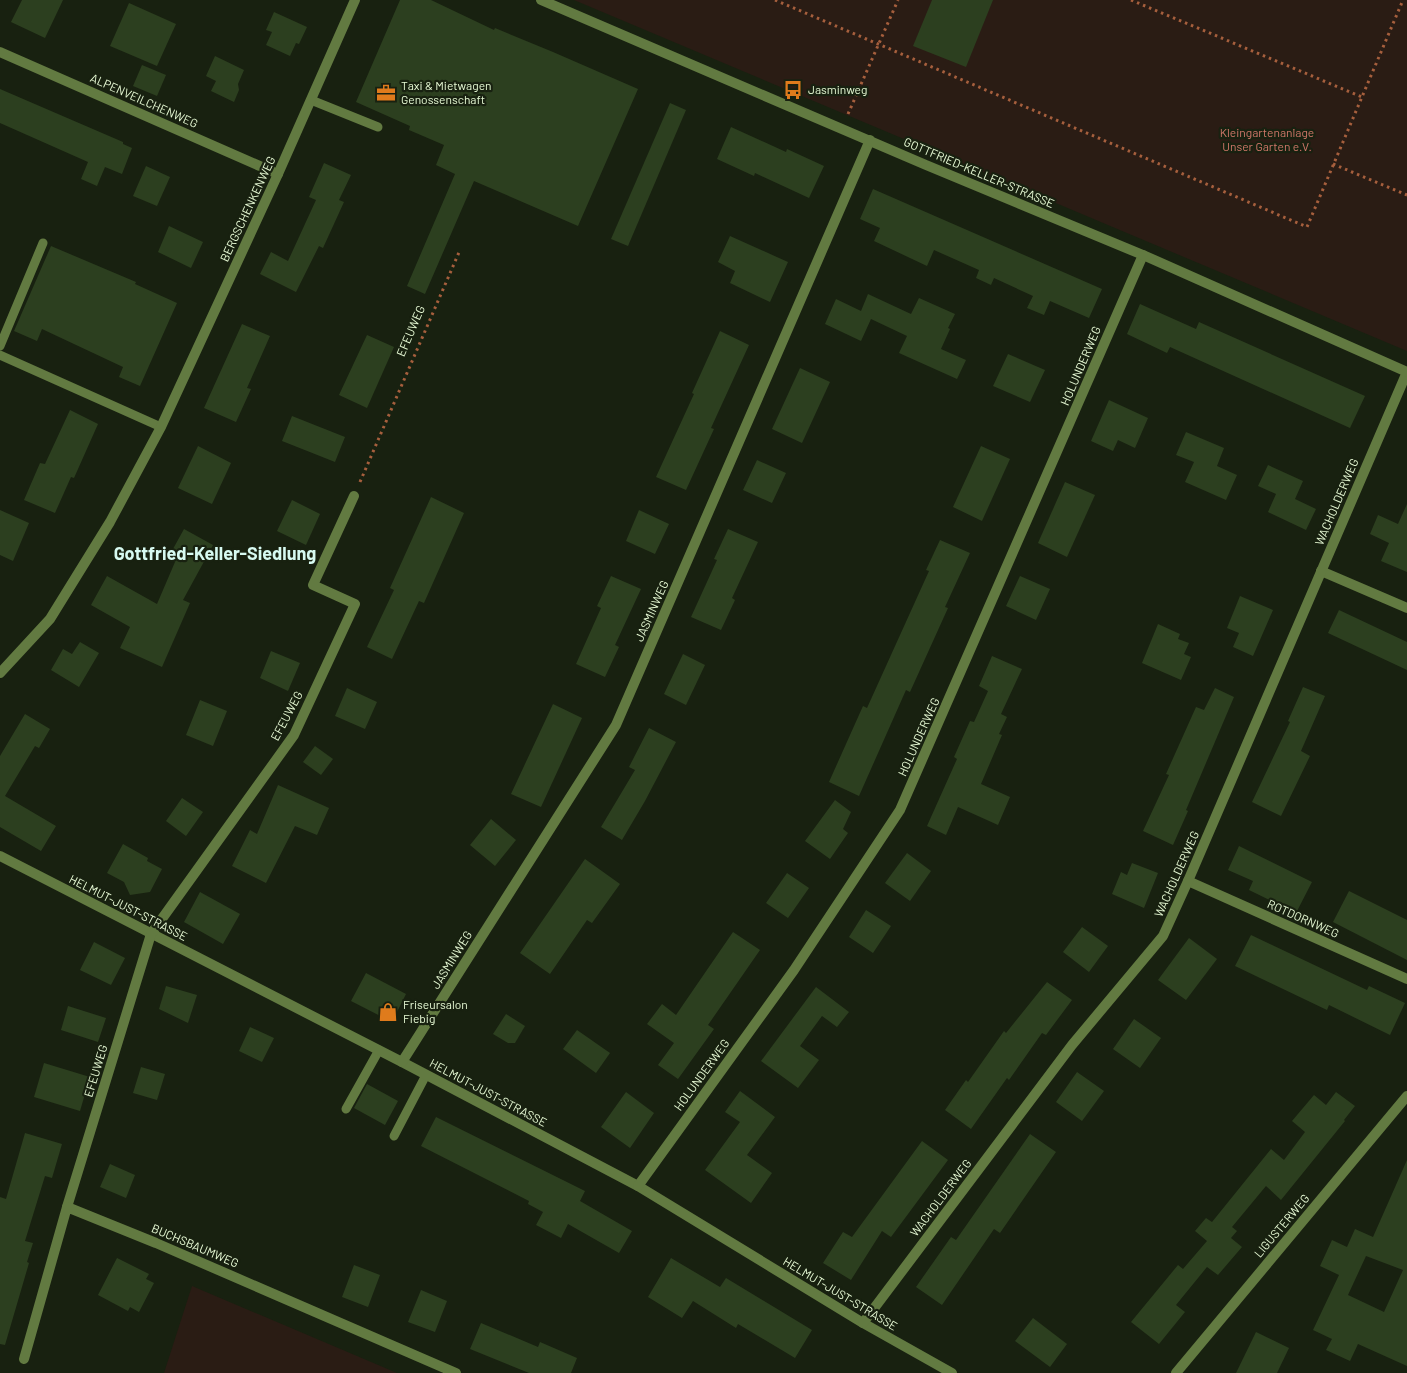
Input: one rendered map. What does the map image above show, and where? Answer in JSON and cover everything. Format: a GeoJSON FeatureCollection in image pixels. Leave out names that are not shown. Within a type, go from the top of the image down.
{"type":"FeatureCollection","features":[{"type":"Feature","properties":{"kind":"street","name":"BERGSCHENKENWEG"},"geometry":{"type":"LineString","coordinates":[[0,673],[50,619],[110,522],[161,427],[278,174],[355,0]]}},
{"type":"Feature","properties":{"kind":"street","name":"GOTTFRIED-KELLER-STRASSE"},"geometry":{"type":"LineString","coordinates":[[540,0],[1143,254],[1407,372]]}},
{"type":"Feature","properties":{"kind":"street","name":"ALPENVEILCHENWEG"},"geometry":{"type":"LineString","coordinates":[[0,52],[278,174]]}},
{"type":"Feature","properties":{"kind":"street","name":"JASMINWEG"},"geometry":{"type":"LineString","coordinates":[[402,1062],[616,725],[870,140]]}},
{"type":"Feature","properties":{"kind":"street","name":"HOLUNDERWEG"},"geometry":{"type":"LineString","coordinates":[[638,1186],[794,970],[900,810],[1143,254]]}},
{"type":"Feature","properties":{"kind":"street","name":"WACHOLDERWEG"},"geometry":{"type":"LineString","coordinates":[[863,1323],[1072,1044],[1163,936],[1407,372]]}},
{"type":"Feature","properties":{"kind":"street","name":"EFEUWEG"},"geometry":{"type":"LineString","coordinates":[[67,1206],[151,934],[294,734],[356,604],[313,585],[354,496]]}},
{"type":"Feature","properties":{"kind":"street"},"geometry":{"type":"LineString","coordinates":[[1322,571],[1407,608]]}},
{"type":"Feature","properties":{"kind":"street","name":"HELMUT-JUST-STRASSE"},"geometry":{"type":"LineString","coordinates":[[0,856],[379,1050],[638,1186],[863,1323],[952,1373]]}},
{"type":"Feature","properties":{"kind":"street","name":"ROTDORNWEG"},"geometry":{"type":"LineString","coordinates":[[1188,881],[1407,979]]}},
{"type":"Feature","properties":{"kind":"street","name":"LIGUSTERWEG"},"geometry":{"type":"LineString","coordinates":[[1176,1373],[1407,1096]]}},
{"type":"Feature","properties":{"kind":"street"},"geometry":{"type":"LineString","coordinates":[[24,1359],[67,1206]]}},
{"type":"Feature","properties":{"kind":"street","name":"BUCHSBAUMWEG"},"geometry":{"type":"LineString","coordinates":[[67,1206],[456,1373]]}},
{"type":"Feature","properties":{"kind":"lane"},"geometry":{"type":"LineString","coordinates":[[311,100],[378,127]]}},
{"type":"Feature","properties":{"kind":"lane"},"geometry":{"type":"LineString","coordinates":[[0,346],[43,243]]}},
{"type":"Feature","properties":{"kind":"lane"},"geometry":{"type":"LineString","coordinates":[[0,355],[161,427]]}},
{"type":"Feature","properties":{"kind":"lane"},"geometry":{"type":"LineString","coordinates":[[346,1108],[379,1050]]}},
{"type":"Feature","properties":{"kind":"lane"},"geometry":{"type":"LineString","coordinates":[[394,1136],[426,1075]]}},
{"type":"Feature","properties":{"kind":"path"},"geometry":{"type":"LineString","coordinates":[[775,0],[1306,227],[1403,0]]}},
{"type":"Feature","properties":{"kind":"path"},"geometry":{"type":"LineString","coordinates":[[842,128],[880,45],[898,0]]}},
{"type":"Feature","properties":{"kind":"path"},"geometry":{"type":"LineString","coordinates":[[1131,0],[1362,96]]}},
{"type":"Feature","properties":{"kind":"path"},"geometry":{"type":"LineString","coordinates":[[1333,164],[1407,195]]}},
{"type":"Feature","properties":{"kind":"path","name":"EFEUWEG"},"geometry":{"type":"LineString","coordinates":[[354,496],[460,250]]}},
{"type":"Feature","properties":{"kind":"green space","name":"Kleingartenanlage Unser Garten e.V."},"geometry":{"type":"Polygon","coordinates":[[[574,0],[1407,0],[1407,351],[574,0]]]}},
{"type":"Feature","properties":{"kind":"green space"},"geometry":{"type":"Polygon","coordinates":[[[192,1286],[397,1373],[164,1373],[192,1286]]]}},
{"type":"Feature","properties":{"kind":"building"},"geometry":{"type":"Polygon","coordinates":[[[22,0],[63,0],[45,38],[11,22],[22,0]]]}},
{"type":"Feature","properties":{"kind":"building"},"geometry":{"type":"Polygon","coordinates":[[[400,0],[431,0],[494,30],[495,28],[638,89],[578,226],[474,181],[425,294],[407,286],[455,174],[436,165],[444,145],[409,130],[410,126],[356,102],[400,0]]]}},
{"type":"Feature","properties":{"kind":"building"},"geometry":{"type":"Polygon","coordinates":[[[932,0],[993,0],[966,67],[913,46],[932,0]]]}},
{"type":"Feature","properties":{"kind":"building"},"geometry":{"type":"Polygon","coordinates":[[[129,3],[176,24],[157,66],[110,46],[129,3]]]}},
{"type":"Feature","properties":{"kind":"building"},"geometry":{"type":"Polygon","coordinates":[[[274,12],[307,27],[299,44],[296,43],[290,56],[266,45],[272,32],[266,30],[274,12]]]}},
{"type":"Feature","properties":{"kind":"building"},"geometry":{"type":"Polygon","coordinates":[[[215,56],[244,70],[238,84],[239,90],[234,102],[211,91],[216,81],[206,76],[215,56]]]}},
{"type":"Feature","properties":{"kind":"building"},"geometry":{"type":"Polygon","coordinates":[[[142,65],[166,75],[157,96],[133,86],[142,65]]]}},
{"type":"Feature","properties":{"kind":"building"},"geometry":{"type":"Polygon","coordinates":[[[0,89],[123,142],[123,144],[132,148],[122,174],[105,167],[97,186],[81,179],[88,162],[0,123],[0,89]]]}},
{"type":"Feature","properties":{"kind":"building"},"geometry":{"type":"Polygon","coordinates":[[[670,103],[686,110],[628,246],[611,239],[670,103]]]}},
{"type":"Feature","properties":{"kind":"building"},"geometry":{"type":"Polygon","coordinates":[[[731,127],[786,152],[787,149],[824,166],[809,198],[755,173],[754,176],[717,159],[731,127]]]}},
{"type":"Feature","properties":{"kind":"building"},"geometry":{"type":"Polygon","coordinates":[[[324,163],[351,175],[339,200],[344,202],[323,248],[319,246],[296,292],[260,274],[271,252],[288,261],[316,200],[309,197],[324,163]]]}},
{"type":"Feature","properties":{"kind":"building"},"geometry":{"type":"Polygon","coordinates":[[[146,166],[170,177],[157,206],[133,196],[146,166]]]}},
{"type":"Feature","properties":{"kind":"building"},"geometry":{"type":"Polygon","coordinates":[[[873,189],[1102,289],[1089,318],[1050,301],[1044,315],[1027,308],[1033,296],[994,278],[991,285],[976,278],[979,270],[934,250],[927,266],[874,241],[880,228],[860,219],[873,189]]]}},
{"type":"Feature","properties":{"kind":"building"},"geometry":{"type":"Polygon","coordinates":[[[169,226],[203,242],[191,268],[158,252],[169,226]]]}},
{"type":"Feature","properties":{"kind":"building"},"geometry":{"type":"Polygon","coordinates":[[[730,236],[788,262],[770,302],[730,283],[735,271],[718,262],[730,236]]]}},
{"type":"Feature","properties":{"kind":"building"},"geometry":{"type":"Polygon","coordinates":[[[51,246],[136,282],[135,284],[177,303],[140,386],[119,377],[123,367],[42,329],[37,341],[14,331],[51,246]]]}},
{"type":"Feature","properties":{"kind":"building"},"geometry":{"type":"Polygon","coordinates":[[[868,294],[911,314],[919,298],[955,314],[941,349],[966,360],[957,379],[899,353],[907,336],[871,319],[861,341],[825,324],[836,299],[861,311],[868,294]]]}},
{"type":"Feature","properties":{"kind":"building"},"geometry":{"type":"Polygon","coordinates":[[[1140,304],[1196,329],[1199,322],[1365,396],[1350,428],[1170,347],[1167,353],[1127,334],[1140,304]]]}},
{"type":"Feature","properties":{"kind":"building"},"geometry":{"type":"Polygon","coordinates":[[[242,324],[270,336],[247,388],[251,389],[236,422],[204,408],[242,324]]]}},
{"type":"Feature","properties":{"kind":"building"},"geometry":{"type":"Polygon","coordinates":[[[720,331],[749,345],[711,428],[714,429],[686,490],[656,477],[720,331]]]}},
{"type":"Feature","properties":{"kind":"building"},"geometry":{"type":"Polygon","coordinates":[[[367,335],[394,347],[367,408],[339,395],[367,335]]]}},
{"type":"Feature","properties":{"kind":"building"},"geometry":{"type":"Polygon","coordinates":[[[1008,354],[1045,370],[1030,402],[993,386],[1008,354]]]}},
{"type":"Feature","properties":{"kind":"building"},"geometry":{"type":"Polygon","coordinates":[[[800,368],[830,382],[802,443],[772,429],[800,368]]]}},
{"type":"Feature","properties":{"kind":"building"},"geometry":{"type":"Polygon","coordinates":[[[1109,400],[1148,418],[1135,448],[1118,440],[1113,451],[1091,441],[1109,400]]]}},
{"type":"Feature","properties":{"kind":"building"},"geometry":{"type":"Polygon","coordinates":[[[70,410],[98,424],[74,478],[71,477],[55,513],[24,500],[40,463],[45,464],[70,410]]]}},
{"type":"Feature","properties":{"kind":"building"},"geometry":{"type":"Polygon","coordinates":[[[292,416],[345,437],[335,462],[282,441],[292,416]]]}},
{"type":"Feature","properties":{"kind":"building"},"geometry":{"type":"Polygon","coordinates":[[[1186,432],[1224,448],[1217,466],[1237,475],[1226,500],[1185,482],[1194,462],[1176,455],[1186,432]]]}},
{"type":"Feature","properties":{"kind":"building"},"geometry":{"type":"Polygon","coordinates":[[[198,446],[231,463],[212,504],[178,488],[198,446]]]}},
{"type":"Feature","properties":{"kind":"building"},"geometry":{"type":"Polygon","coordinates":[[[981,446],[1010,459],[982,521],[953,507],[981,446]]]}},
{"type":"Feature","properties":{"kind":"building"},"geometry":{"type":"Polygon","coordinates":[[[757,460],[786,473],[772,503],[743,490],[757,460]]]}},
{"type":"Feature","properties":{"kind":"building"},"geometry":{"type":"Polygon","coordinates":[[[1268,465],[1303,481],[1295,499],[1316,509],[1306,530],[1268,512],[1276,494],[1258,486],[1268,465]]]}},
{"type":"Feature","properties":{"kind":"building"},"geometry":{"type":"Polygon","coordinates":[[[1065,482],[1095,495],[1067,557],[1038,543],[1065,482]]]}},
{"type":"Feature","properties":{"kind":"building"},"geometry":{"type":"Polygon","coordinates":[[[431,497],[464,513],[424,603],[419,601],[392,659],[367,647],[394,590],[390,588],[431,497]]]}},
{"type":"Feature","properties":{"kind":"building"},"geometry":{"type":"Polygon","coordinates":[[[292,500],[320,514],[306,545],[277,531],[292,500]]]}},
{"type":"Feature","properties":{"kind":"building"},"geometry":{"type":"Polygon","coordinates":[[[1407,504],[1407,572],[1381,561],[1389,543],[1370,534],[1378,515],[1398,524],[1407,504]]]}},
{"type":"Feature","properties":{"kind":"building"},"geometry":{"type":"Polygon","coordinates":[[[0,510],[29,523],[13,561],[0,555],[0,510]]]}},
{"type":"Feature","properties":{"kind":"building"},"geometry":{"type":"Polygon","coordinates":[[[639,510],[669,524],[655,554],[626,541],[639,510]]]}},
{"type":"Feature","properties":{"kind":"building"},"geometry":{"type":"Polygon","coordinates":[[[184,529],[213,545],[183,600],[190,603],[162,667],[120,648],[130,627],[91,605],[107,576],[157,604],[175,562],[168,558],[184,529]]]}},
{"type":"Feature","properties":{"kind":"building"},"geometry":{"type":"Polygon","coordinates":[[[728,529],[758,542],[732,598],[735,600],[721,630],[691,617],[717,560],[714,559],[728,529]]]}},
{"type":"Feature","properties":{"kind":"building"},"geometry":{"type":"Polygon","coordinates":[[[940,540],[970,553],[945,607],[948,608],[910,692],[906,690],[859,796],[829,782],[863,706],[867,708],[929,571],[926,570],[940,540]]]}},
{"type":"Feature","properties":{"kind":"building"},"geometry":{"type":"Polygon","coordinates":[[[611,576],[641,589],[615,645],[619,647],[605,677],[576,664],[601,608],[597,606],[611,576]]]}},
{"type":"Feature","properties":{"kind":"building"},"geometry":{"type":"Polygon","coordinates":[[[1020,576],[1050,589],[1036,620],[1006,606],[1020,576]]]}},
{"type":"Feature","properties":{"kind":"building"},"geometry":{"type":"Polygon","coordinates":[[[1240,596],[1273,610],[1253,656],[1233,647],[1239,633],[1227,628],[1240,596]]]}},
{"type":"Feature","properties":{"kind":"building"},"geometry":{"type":"Polygon","coordinates":[[[1339,610],[1407,642],[1407,670],[1328,633],[1339,610]]]}},
{"type":"Feature","properties":{"kind":"building"},"geometry":{"type":"Polygon","coordinates":[[[1158,624],[1180,634],[1178,639],[1189,643],[1184,654],[1191,657],[1181,680],[1142,663],[1158,624]]]}},
{"type":"Feature","properties":{"kind":"building"},"geometry":{"type":"Polygon","coordinates":[[[80,642],[99,653],[79,687],[51,670],[63,649],[72,654],[80,642]]]}},
{"type":"Feature","properties":{"kind":"building"},"geometry":{"type":"Polygon","coordinates":[[[271,651],[300,663],[288,691],[260,678],[271,651]]]}},
{"type":"Feature","properties":{"kind":"building"},"geometry":{"type":"Polygon","coordinates":[[[683,654],[705,665],[686,705],[664,694],[683,654]]]}},
{"type":"Feature","properties":{"kind":"building"},"geometry":{"type":"Polygon","coordinates":[[[992,656],[1022,669],[1001,714],[1007,717],[999,734],[1002,735],[981,784],[1010,797],[998,825],[958,807],[946,835],[927,826],[957,759],[954,757],[970,721],[974,722],[988,691],[979,686],[992,656]]]}},
{"type":"Feature","properties":{"kind":"building"},"geometry":{"type":"Polygon","coordinates":[[[1303,687],[1325,696],[1301,751],[1310,756],[1281,816],[1252,802],[1290,722],[1288,721],[1303,687]]]}},
{"type":"Feature","properties":{"kind":"building"},"geometry":{"type":"Polygon","coordinates":[[[347,688],[377,702],[365,729],[335,716],[347,688]]]}},
{"type":"Feature","properties":{"kind":"building"},"geometry":{"type":"Polygon","coordinates":[[[1215,688],[1234,697],[1173,845],[1143,831],[1169,775],[1166,774],[1196,707],[1204,710],[1215,688]]]}},
{"type":"Feature","properties":{"kind":"building"},"geometry":{"type":"Polygon","coordinates":[[[200,700],[227,711],[213,746],[186,735],[200,700]]]}},
{"type":"Feature","properties":{"kind":"building"},"geometry":{"type":"Polygon","coordinates":[[[553,704],[582,718],[541,807],[511,794],[553,704]]]}},
{"type":"Feature","properties":{"kind":"building"},"geometry":{"type":"Polygon","coordinates":[[[25,714],[50,729],[39,748],[35,746],[5,796],[56,826],[41,851],[0,827],[0,756],[25,714]]]}},
{"type":"Feature","properties":{"kind":"building"},"geometry":{"type":"Polygon","coordinates":[[[649,728],[676,742],[622,840],[601,827],[635,770],[629,767],[649,728]]]}},
{"type":"Feature","properties":{"kind":"building"},"geometry":{"type":"Polygon","coordinates":[[[315,746],[333,759],[321,775],[303,762],[315,746]]]}},
{"type":"Feature","properties":{"kind":"building"},"geometry":{"type":"Polygon","coordinates":[[[278,785],[329,808],[317,835],[295,826],[266,883],[232,866],[250,830],[257,834],[278,785]]]}},
{"type":"Feature","properties":{"kind":"building"},"geometry":{"type":"Polygon","coordinates":[[[182,798],[203,812],[186,836],[166,821],[182,798]]]}},
{"type":"Feature","properties":{"kind":"building"},"geometry":{"type":"Polygon","coordinates":[[[835,800],[851,812],[843,829],[848,833],[830,859],[805,841],[835,800]]]}},
{"type":"Feature","properties":{"kind":"building"},"geometry":{"type":"Polygon","coordinates":[[[491,819],[516,840],[495,866],[470,845],[491,819]]]}},
{"type":"Feature","properties":{"kind":"building"},"geometry":{"type":"Polygon","coordinates":[[[123,844],[148,858],[147,861],[162,869],[150,892],[130,895],[124,882],[107,873],[123,844]]]}},
{"type":"Feature","properties":{"kind":"building"},"geometry":{"type":"Polygon","coordinates":[[[1239,846],[1312,882],[1296,913],[1249,890],[1253,881],[1228,870],[1239,846]]]}},
{"type":"Feature","properties":{"kind":"building"},"geometry":{"type":"Polygon","coordinates":[[[907,853],[931,871],[910,901],[885,883],[907,853]]]}},
{"type":"Feature","properties":{"kind":"building"},"geometry":{"type":"Polygon","coordinates":[[[585,859],[620,884],[592,923],[587,920],[550,974],[520,953],[585,859]]]}},
{"type":"Feature","properties":{"kind":"building"},"geometry":{"type":"Polygon","coordinates":[[[1132,863],[1158,873],[1144,908],[1112,894],[1121,872],[1127,875],[1132,863]]]}},
{"type":"Feature","properties":{"kind":"building"},"geometry":{"type":"Polygon","coordinates":[[[787,873],[809,888],[788,918],[766,903],[787,873]]]}},
{"type":"Feature","properties":{"kind":"building"},"geometry":{"type":"Polygon","coordinates":[[[1349,891],[1407,920],[1407,960],[1333,922],[1349,891]]]}},
{"type":"Feature","properties":{"kind":"building"},"geometry":{"type":"Polygon","coordinates":[[[200,892],[240,914],[223,944],[184,922],[200,892]]]}},
{"type":"Feature","properties":{"kind":"building"},"geometry":{"type":"Polygon","coordinates":[[[866,910],[891,926],[873,953],[849,937],[866,910]]]}},
{"type":"Feature","properties":{"kind":"building"},"geometry":{"type":"Polygon","coordinates":[[[1082,927],[1108,946],[1089,972],[1063,952],[1082,927]]]}},
{"type":"Feature","properties":{"kind":"building"},"geometry":{"type":"Polygon","coordinates":[[[733,932],[760,950],[708,1025],[714,1029],[678,1079],[658,1065],[674,1043],[647,1024],[662,1004],[676,1015],[733,932]]]}},
{"type":"Feature","properties":{"kind":"building"},"geometry":{"type":"Polygon","coordinates":[[[1251,935],[1367,990],[1369,986],[1405,1003],[1390,1035],[1329,1005],[1327,1010],[1235,966],[1251,935]]]}},
{"type":"Feature","properties":{"kind":"building"},"geometry":{"type":"Polygon","coordinates":[[[1189,938],[1217,959],[1186,1000],[1158,980],[1189,938]]]}},
{"type":"Feature","properties":{"kind":"building"},"geometry":{"type":"Polygon","coordinates":[[[94,942],[125,958],[111,985],[80,970],[94,942]]]}},
{"type":"Feature","properties":{"kind":"building"},"geometry":{"type":"Polygon","coordinates":[[[366,973],[406,994],[392,1022],[351,1001],[366,973]]]}},
{"type":"Feature","properties":{"kind":"building"},"geometry":{"type":"Polygon","coordinates":[[[1047,982],[1072,1000],[1046,1035],[1042,1033],[971,1129],[945,1110],[966,1080],[968,1082],[1004,1031],[1006,1033],[1047,982]]]}},
{"type":"Feature","properties":{"kind":"building"},"geometry":{"type":"Polygon","coordinates":[[[166,986],[197,995],[188,1023],[159,1009],[166,986]]]}},
{"type":"Feature","properties":{"kind":"building"},"geometry":{"type":"Polygon","coordinates":[[[816,987],[849,1012],[837,1027],[822,1016],[800,1046],[819,1060],[798,1088],[761,1061],[816,987]]]}},
{"type":"Feature","properties":{"kind":"building"},"geometry":{"type":"Polygon","coordinates":[[[68,1006],[106,1018],[98,1042],[61,1030],[68,1006]]]}},
{"type":"Feature","properties":{"kind":"building"},"geometry":{"type":"Polygon","coordinates":[[[506,1014],[525,1026],[515,1043],[508,1043],[493,1034],[506,1014]]]}},
{"type":"Feature","properties":{"kind":"building"},"geometry":{"type":"Polygon","coordinates":[[[1134,1019],[1161,1038],[1140,1068],[1113,1049],[1134,1019]]]}},
{"type":"Feature","properties":{"kind":"building"},"geometry":{"type":"Polygon","coordinates":[[[250,1027],[274,1038],[262,1062],[239,1051],[250,1027]]]}},
{"type":"Feature","properties":{"kind":"building"},"geometry":{"type":"Polygon","coordinates":[[[577,1030],[610,1053],[596,1073],[563,1049],[577,1030]]]}},
{"type":"Feature","properties":{"kind":"building"},"geometry":{"type":"Polygon","coordinates":[[[44,1063],[90,1077],[80,1111],[34,1097],[44,1063]]]}},
{"type":"Feature","properties":{"kind":"building"},"geometry":{"type":"Polygon","coordinates":[[[141,1067],[165,1074],[157,1100],[133,1093],[141,1067]]]}},
{"type":"Feature","properties":{"kind":"building"},"geometry":{"type":"Polygon","coordinates":[[[1077,1072],[1104,1091],[1082,1121],[1056,1102],[1077,1072]]]}},
{"type":"Feature","properties":{"kind":"building"},"geometry":{"type":"Polygon","coordinates":[[[367,1084],[398,1101],[385,1125],[354,1108],[367,1084]]]}},
{"type":"Feature","properties":{"kind":"building"},"geometry":{"type":"Polygon","coordinates":[[[740,1091],[775,1117],[747,1155],[772,1173],[751,1203],[705,1170],[740,1122],[725,1112],[740,1091]]]}},
{"type":"Feature","properties":{"kind":"building"},"geometry":{"type":"Polygon","coordinates":[[[626,1092],[654,1113],[630,1148],[601,1127],[626,1092]]]}},
{"type":"Feature","properties":{"kind":"building"},"geometry":{"type":"Polygon","coordinates":[[[1336,1092],[1355,1106],[1345,1121],[1281,1200],[1266,1186],[1232,1227],[1237,1231],[1231,1238],[1242,1247],[1218,1275],[1207,1267],[1176,1305],[1185,1312],[1159,1344],[1131,1322],[1178,1265],[1183,1269],[1207,1241],[1195,1231],[1206,1218],[1212,1222],[1271,1149],[1284,1160],[1305,1132],[1292,1121],[1314,1095],[1326,1105],[1336,1092]]]}},
{"type":"Feature","properties":{"kind":"building"},"geometry":{"type":"Polygon","coordinates":[[[436,1117],[585,1191],[580,1201],[632,1231],[619,1253],[568,1224],[561,1238],[536,1225],[543,1212],[528,1204],[529,1201],[421,1146],[436,1117]]]}},
{"type":"Feature","properties":{"kind":"building"},"geometry":{"type":"Polygon","coordinates":[[[25,1133],[62,1144],[52,1178],[45,1176],[25,1241],[33,1243],[5,1345],[0,1344],[0,1197],[6,1199],[25,1133]]]}},
{"type":"Feature","properties":{"kind":"building"},"geometry":{"type":"Polygon","coordinates":[[[1030,1134],[1056,1152],[1000,1233],[994,1229],[942,1305],[916,1287],[951,1237],[956,1240],[1030,1134]]]}},
{"type":"Feature","properties":{"kind":"building"},"geometry":{"type":"Polygon","coordinates":[[[922,1141],[948,1160],[891,1237],[882,1231],[851,1280],[823,1263],[843,1232],[852,1237],[922,1141]]]}},
{"type":"Feature","properties":{"kind":"building"},"geometry":{"type":"Polygon","coordinates":[[[1407,1160],[1407,1366],[1358,1344],[1350,1361],[1326,1350],[1332,1339],[1313,1330],[1339,1275],[1320,1266],[1332,1240],[1347,1247],[1355,1229],[1373,1237],[1407,1160]],[[1366,1256],[1348,1295],[1384,1312],[1403,1270],[1366,1256]]]}},
{"type":"Feature","properties":{"kind":"building"},"geometry":{"type":"Polygon","coordinates":[[[110,1164],[135,1175],[126,1198],[100,1187],[110,1164]]]}},
{"type":"Feature","properties":{"kind":"building"},"geometry":{"type":"Polygon","coordinates":[[[117,1258],[149,1274],[146,1279],[154,1283],[139,1312],[130,1307],[128,1311],[98,1295],[117,1258]]]}},
{"type":"Feature","properties":{"kind":"building"},"geometry":{"type":"Polygon","coordinates":[[[671,1258],[720,1287],[726,1278],[812,1330],[795,1358],[738,1324],[736,1328],[693,1301],[682,1318],[648,1297],[671,1258]]]}},
{"type":"Feature","properties":{"kind":"building"},"geometry":{"type":"Polygon","coordinates":[[[354,1265],[380,1275],[368,1307],[342,1297],[354,1265]]]}},
{"type":"Feature","properties":{"kind":"building"},"geometry":{"type":"Polygon","coordinates":[[[421,1290],[447,1301],[435,1332],[408,1322],[421,1290]]]}},
{"type":"Feature","properties":{"kind":"building"},"geometry":{"type":"Polygon","coordinates":[[[1033,1318],[1067,1344],[1050,1367],[1015,1341],[1033,1318]]]}},
{"type":"Feature","properties":{"kind":"building"},"geometry":{"type":"Polygon","coordinates":[[[481,1323],[538,1347],[540,1342],[577,1358],[571,1373],[529,1373],[470,1349],[481,1323]]]}},
{"type":"Feature","properties":{"kind":"building"},"geometry":{"type":"Polygon","coordinates":[[[1256,1332],[1289,1348],[1277,1373],[1236,1373],[1256,1332]]]}},
{"type":"Feature","properties":{"kind":"place","name":"Jasminweg"},"geometry":{"type":"Point","coordinates":[793,90]}},
{"type":"Feature","properties":{"kind":"place","name":"Taxi & Mietwagen Genossenschaft"},"geometry":{"type":"Point","coordinates":[386,93]}},
{"type":"Feature","properties":{"kind":"place","name":"Friseursalon Fiebig"},"geometry":{"type":"Point","coordinates":[388,1012]}},
{"type":"Feature","properties":{"kind":"district","name":"Gottfried-Keller-Siedlung"},"geometry":{"type":"Point","coordinates":[215,554]}}]}
